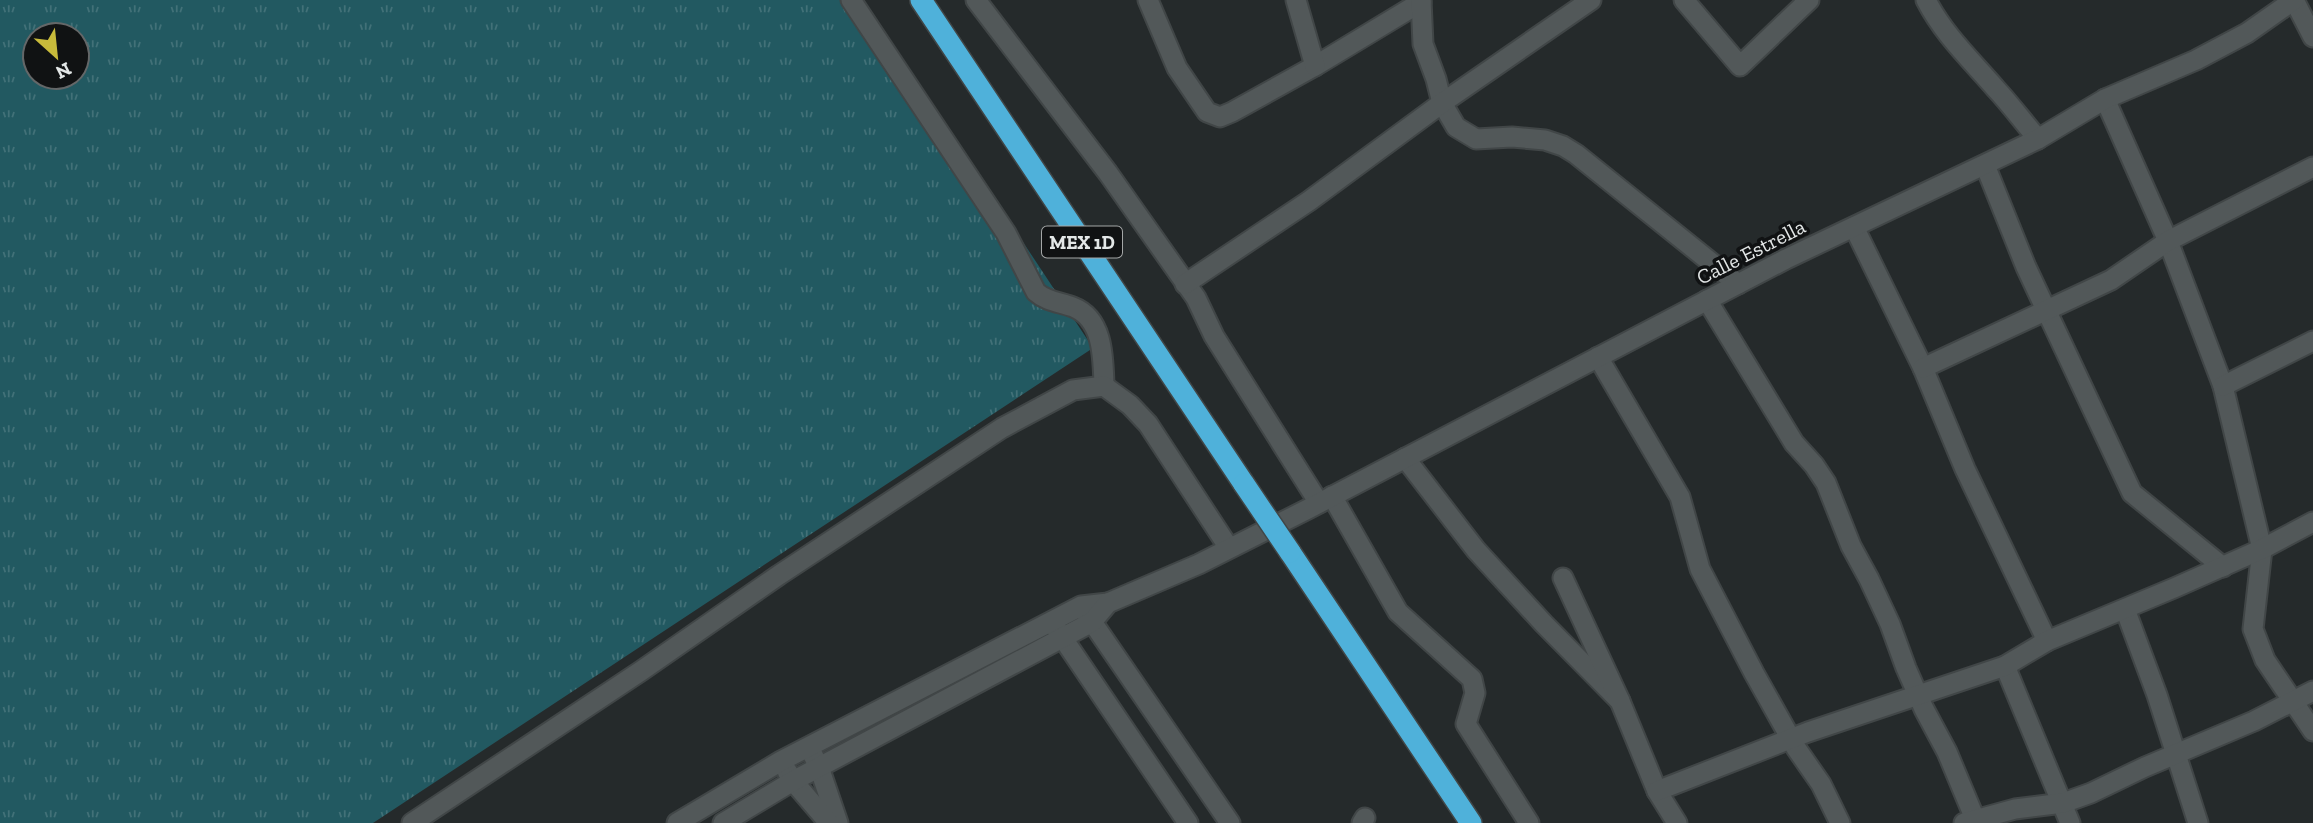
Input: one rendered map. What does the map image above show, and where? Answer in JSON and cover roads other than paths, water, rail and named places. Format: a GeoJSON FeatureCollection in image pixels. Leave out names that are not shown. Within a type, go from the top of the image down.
{"type":"FeatureCollection","features":[{"type":"Feature","properties":{"kind":"highway","name":"MEX 1D"},"geometry":{"type":"LineString","coordinates":[[921,0],[1471,823]]}},
{"type":"Feature","properties":{"kind":"street"},"geometry":{"type":"LineString","coordinates":[[851,0],[1006,233],[1037,292],[1042,298],[1081,311],[1090,321],[1102,345],[1104,386]]}},
{"type":"Feature","properties":{"kind":"street"},"geometry":{"type":"LineString","coordinates":[[976,0],[1108,173],[1196,298],[1214,336],[1398,612],[1472,679],[1475,693],[1466,724],[1530,823]]}},
{"type":"Feature","properties":{"kind":"street"},"geometry":{"type":"LineString","coordinates":[[1148,0],[1177,68],[1207,112],[1220,117],[1315,66],[1421,1],[1423,44],[1442,103],[1456,127],[1476,139],[1512,137],[1545,140],[1563,146],[1738,284]]}},
{"type":"Feature","properties":{"kind":"street"},"geometry":{"type":"LineString","coordinates":[[1296,0],[1315,66]]}},
{"type":"Feature","properties":{"kind":"street"},"geometry":{"type":"LineString","coordinates":[[1185,285],[1309,201],[1442,103],[1591,0]]}},
{"type":"Feature","properties":{"kind":"street"},"geometry":{"type":"LineString","coordinates":[[1684,0],[1740,66],[1809,0]]}},
{"type":"Feature","properties":{"kind":"street"},"geometry":{"type":"LineString","coordinates":[[1926,0],[1956,46],[2038,139]]}},
{"type":"Feature","properties":{"kind":"street"},"geometry":{"type":"LineString","coordinates":[[2294,0],[2313,37]]}},
{"type":"Feature","properties":{"kind":"street","name":"Calle Estrella"},"geometry":{"type":"LineString","coordinates":[[1087,614],[1142,590],[1325,500],[1738,284],[2038,139],[2105,99],[2196,60],[2247,33],[2294,0]]}},
{"type":"Feature","properties":{"kind":"street"},"geometry":{"type":"LineString","coordinates":[[2105,99],[2168,242],[2223,386],[2262,549],[2253,629],[2265,660],[2313,731]]}},
{"type":"Feature","properties":{"kind":"street"},"geometry":{"type":"LineString","coordinates":[[1985,165],[2009,229],[2132,493],[2223,566]]}},
{"type":"Feature","properties":{"kind":"street"},"geometry":{"type":"LineString","coordinates":[[1923,368],[2110,279],[2168,242],[2313,167]]}},
{"type":"Feature","properties":{"kind":"street"},"geometry":{"type":"LineString","coordinates":[[1854,226],[1923,368],[1965,468],[2048,641]]}},
{"type":"Feature","properties":{"kind":"street"},"geometry":{"type":"LineString","coordinates":[[1707,300],[1794,443],[1820,472],[1826,483],[1847,537],[1885,613],[1918,694],[1947,752],[1969,821],[2015,809],[2063,803],[2091,793],[2254,721],[2313,691]]}},
{"type":"Feature","properties":{"kind":"street"},"geometry":{"type":"LineString","coordinates":[[2223,386],[2313,341]]}},
{"type":"Feature","properties":{"kind":"street"},"geometry":{"type":"LineString","coordinates":[[1598,357],[1680,497],[1700,569],[1791,739],[1821,785],[1840,823]]}},
{"type":"Feature","properties":{"kind":"street"},"geometry":{"type":"LineString","coordinates":[[412,823],[1002,428],[1073,390],[1104,386],[1130,405],[1148,424],[1229,548]]}},
{"type":"Feature","properties":{"kind":"street"},"geometry":{"type":"LineString","coordinates":[[1405,458],[1476,551],[1620,701]]}},
{"type":"Feature","properties":{"kind":"street"},"geometry":{"type":"LineString","coordinates":[[1657,791],[1791,739],[2005,666],[2048,641],[2262,549],[2313,522]]}},
{"type":"Feature","properties":{"kind":"street"},"geometry":{"type":"LineString","coordinates":[[1563,578],[1620,701],[1657,791],[1677,823]]}},
{"type":"Feature","properties":{"kind":"street"},"geometry":{"type":"LineString","coordinates":[[2125,609],[2157,695],[2198,823]]}},
{"type":"Feature","properties":{"kind":"street"},"geometry":{"type":"LineString","coordinates":[[684,821],[807,746],[1051,621],[1087,614]]}},
{"type":"Feature","properties":{"kind":"street"},"geometry":{"type":"LineString","coordinates":[[723,823],[793,781],[1062,638],[1087,614]]}},
{"type":"Feature","properties":{"kind":"street"},"geometry":{"type":"LineString","coordinates":[[1087,614],[1230,823]]}},
{"type":"Feature","properties":{"kind":"street"},"geometry":{"type":"LineString","coordinates":[[1051,621],[1188,823]]}},
{"type":"Feature","properties":{"kind":"street"},"geometry":{"type":"LineString","coordinates":[[2005,666],[2070,823]]}},
{"type":"Feature","properties":{"kind":"street"},"geometry":{"type":"LineString","coordinates":[[807,746],[819,767],[838,823]]}},
{"type":"Feature","properties":{"kind":"street"},"geometry":{"type":"LineString","coordinates":[[781,761],[793,781],[829,823]]}}]}
